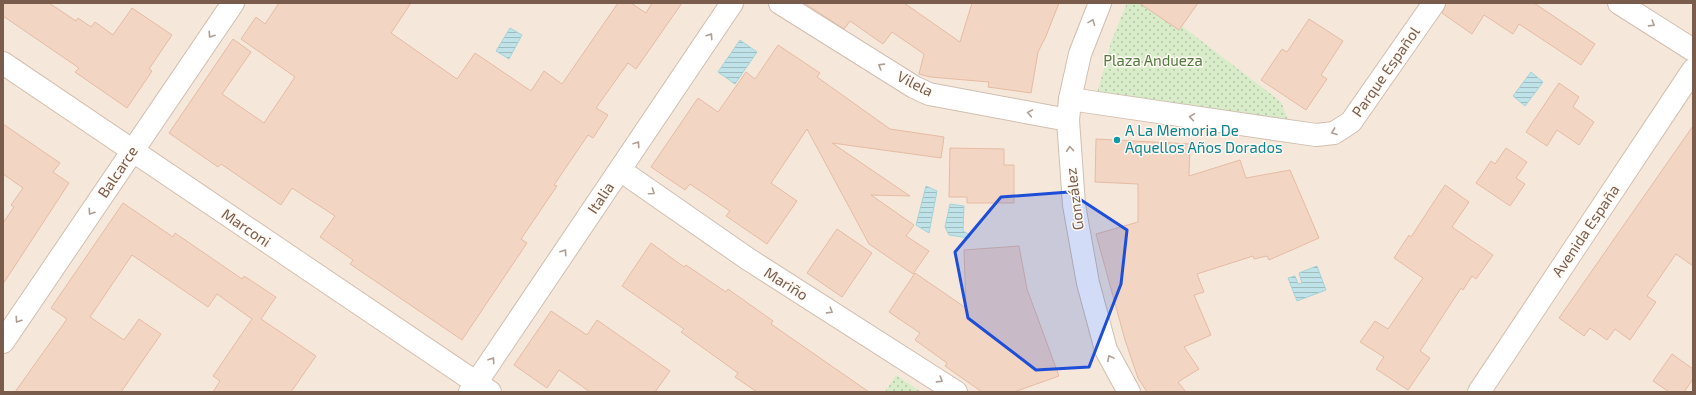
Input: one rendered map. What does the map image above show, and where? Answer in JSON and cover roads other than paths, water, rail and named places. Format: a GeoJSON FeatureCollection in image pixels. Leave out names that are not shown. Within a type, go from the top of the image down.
{"type":"FeatureCollection","features":[{"type":"Feature","properties":{"kind":"street","name":"Balcarce"},"geometry":{"type":"LineString","coordinates":[[3,342],[233,3]]}},
{"type":"Feature","properties":{"kind":"street","name":"Italia"},"geometry":{"type":"LineString","coordinates":[[478,389],[620,170],[732,3]]}},
{"type":"Feature","properties":{"kind":"street","name":"Vilela"},"geometry":{"type":"LineString","coordinates":[[780,3],[929,94],[1069,109]]}},
{"type":"Feature","properties":{"kind":"street","name":"González"},"geometry":{"type":"LineString","coordinates":[[1100,3],[1080,54],[1069,109],[1074,205],[1088,283],[1106,350],[1122,390]]}},
{"type":"Feature","properties":{"kind":"street","name":"Parque Español"},"geometry":{"type":"LineString","coordinates":[[1069,109],[1316,135],[1334,133],[1351,122],[1434,3]]}},
{"type":"Feature","properties":{"kind":"street"},"geometry":{"type":"LineString","coordinates":[[1619,3],[1693,50]]}},
{"type":"Feature","properties":{"kind":"street","name":"Marconi"},"geometry":{"type":"LineString","coordinates":[[3,63],[478,389]]}},
{"type":"Feature","properties":{"kind":"street","name":"Avenida España"},"geometry":{"type":"LineString","coordinates":[[1480,392],[1693,70]]}},
{"type":"Feature","properties":{"kind":"street","name":"Mariño"},"geometry":{"type":"LineString","coordinates":[[620,170],[748,260],[956,392]]}},
{"type":"Feature","properties":{"kind":"water"},"geometry":{"type":"Polygon","coordinates":[[[510,28],[522,35],[509,59],[496,51],[510,28]]]}},
{"type":"Feature","properties":{"kind":"water"},"geometry":{"type":"Polygon","coordinates":[[[740,40],[757,52],[735,84],[718,72],[740,40]]]}},
{"type":"Feature","properties":{"kind":"water"},"geometry":{"type":"Polygon","coordinates":[[[1531,72],[1543,82],[1525,106],[1513,96],[1531,72]]]}},
{"type":"Feature","properties":{"kind":"water"},"geometry":{"type":"Polygon","coordinates":[[[926,186],[937,191],[929,233],[916,225],[926,186]]]}},
{"type":"Feature","properties":{"kind":"water"},"geometry":{"type":"Polygon","coordinates":[[[950,204],[964,206],[963,231],[970,235],[969,238],[949,235],[945,227],[950,204]]]}},
{"type":"Feature","properties":{"kind":"water"},"geometry":{"type":"Polygon","coordinates":[[[1317,266],[1326,290],[1297,301],[1288,278],[1295,276],[1298,284],[1302,283],[1299,273],[1317,266]]]}},
{"type":"Feature","properties":{"kind":"place","name":"A La Memoria De Aquellos Años Dorados"},"geometry":{"type":"Point","coordinates":[1117,140]}},
{"type":"Feature","properties":{"kind":"park label","name":"Plaza Andueza"},"geometry":{"type":"Point","coordinates":[1153,61]}}]}
